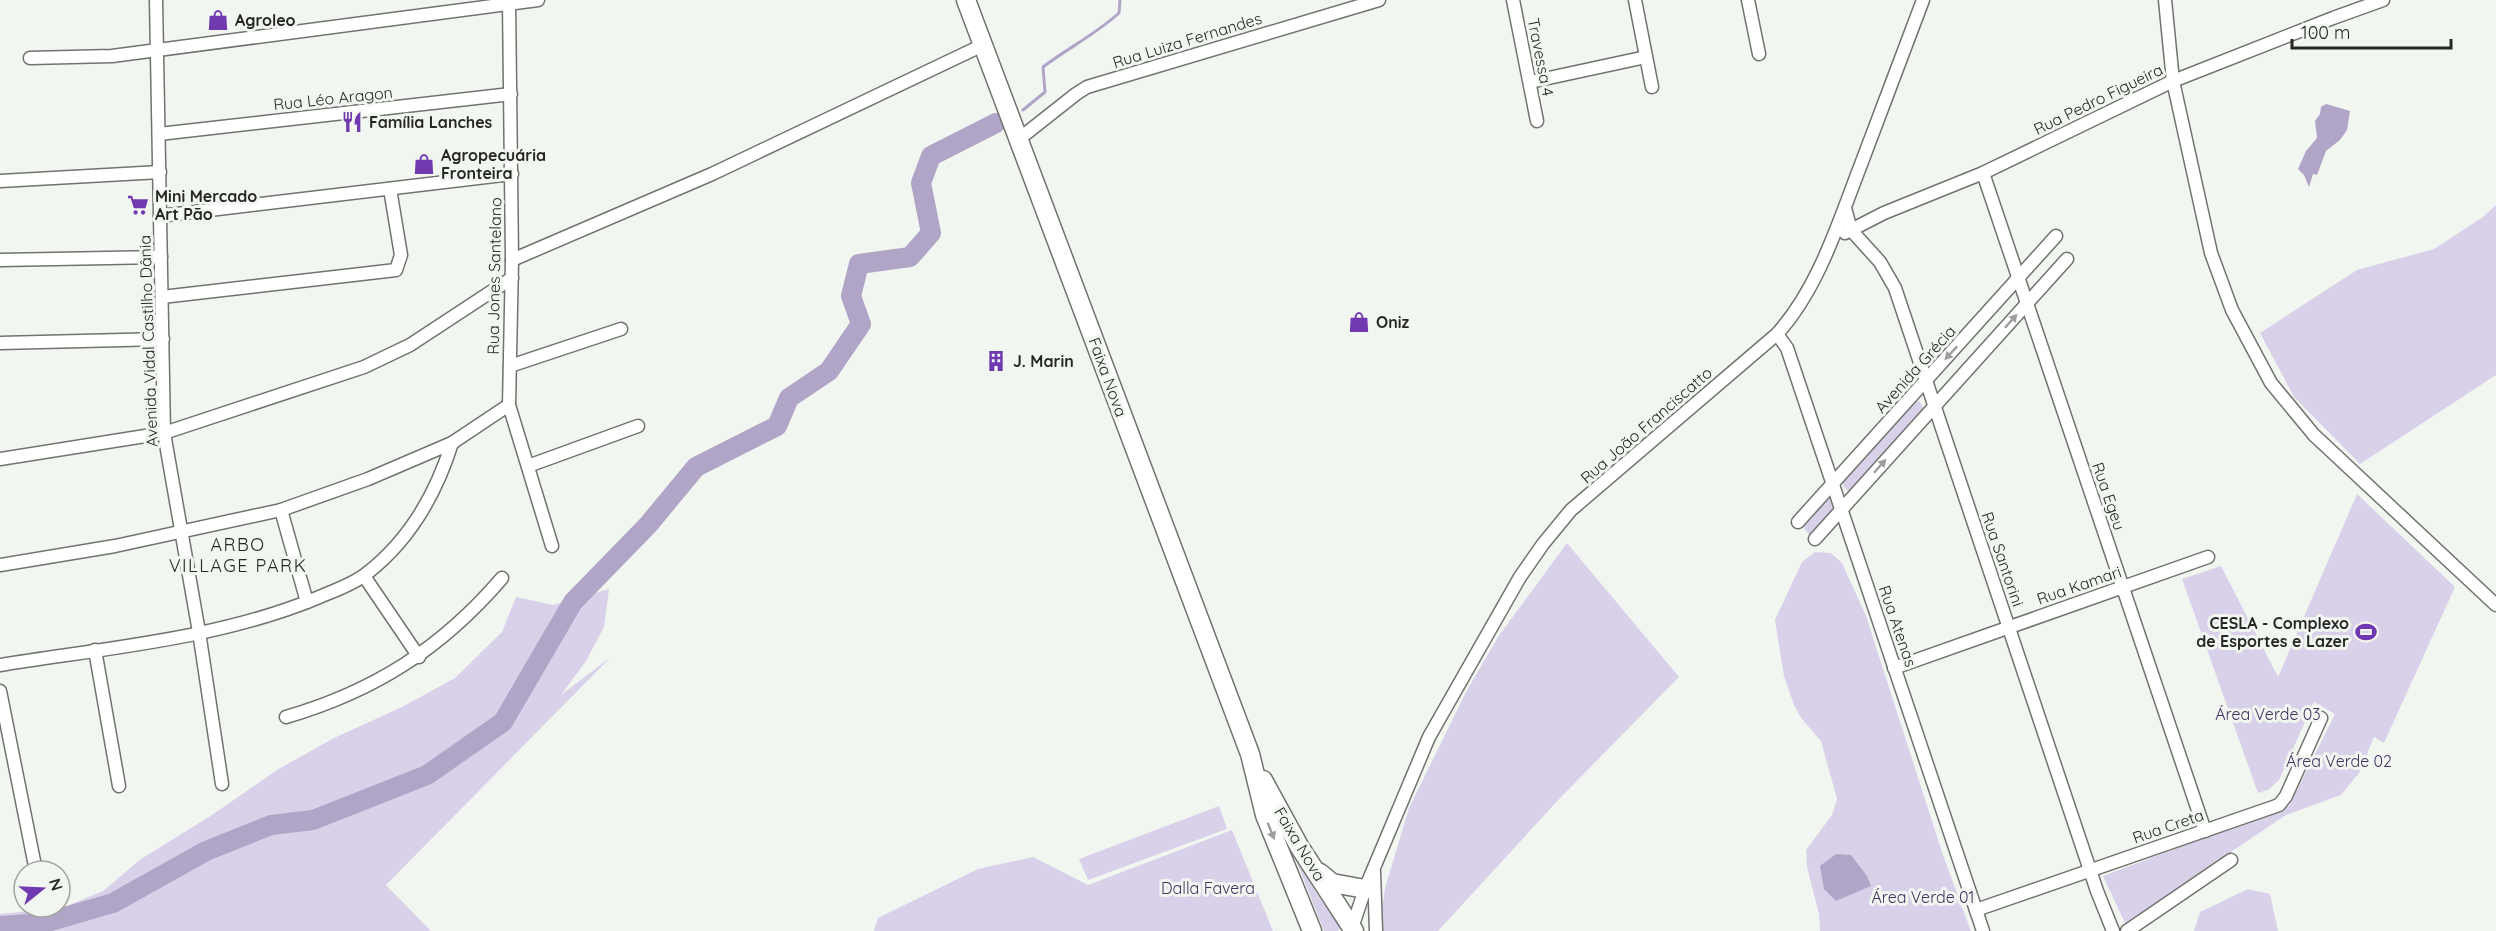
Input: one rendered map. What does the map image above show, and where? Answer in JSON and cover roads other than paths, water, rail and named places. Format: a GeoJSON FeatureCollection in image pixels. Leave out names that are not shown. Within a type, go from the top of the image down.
{"type":"FeatureCollection","features":[{"type":"Feature","properties":{"kind":"highway","name":"Faixa Nova"},"geometry":{"type":"LineString","coordinates":[[966,0],[1250,754],[1265,816],[1312,931]]}},
{"type":"Feature","properties":{"kind":"highway","name":"Faixa Nova"},"geometry":{"type":"LineString","coordinates":[[1250,754],[1299,846],[1351,930]]}},
{"type":"Feature","properties":{"kind":"highway"},"geometry":{"type":"LineString","coordinates":[[1314,869],[1332,883],[1365,889]]}},
{"type":"Feature","properties":{"kind":"street","name":"Avenida Vidal Castilho Dânia"},"geometry":{"type":"LineString","coordinates":[[156,0],[164,433],[199,632],[222,784]]}},
{"type":"Feature","properties":{"kind":"street"},"geometry":{"type":"LineString","coordinates":[[30,58],[112,56],[538,0]]}},
{"type":"Feature","properties":{"kind":"street","name":"Rua Luiza Fernandes"},"geometry":{"type":"LineString","coordinates":[[1019,139],[1088,87],[1378,0]]}},
{"type":"Feature","properties":{"kind":"street","name":"Travessa 4"},"geometry":{"type":"LineString","coordinates":[[1513,0],[1537,121]]}},
{"type":"Feature","properties":{"kind":"street"},"geometry":{"type":"LineString","coordinates":[[1635,0],[1652,87]]}},
{"type":"Feature","properties":{"kind":"street"},"geometry":{"type":"LineString","coordinates":[[1748,0],[1759,54]]}},
{"type":"Feature","properties":{"kind":"street","name":"Rua João Franciscatto"},"geometry":{"type":"LineString","coordinates":[[1351,930],[1365,889],[1429,737],[1520,577],[1543,544],[1571,510],[1777,334],[1792,317],[1845,208],[1923,0]]}},
{"type":"Feature","properties":{"kind":"street"},"geometry":{"type":"LineString","coordinates":[[2164,0],[2173,81],[2211,253],[2232,310],[2271,383],[2314,435],[2496,605]]}},
{"type":"Feature","properties":{"kind":"street","name":"Rua Pedro Figueira"},"geometry":{"type":"LineString","coordinates":[[1831,240],[1884,213],[1983,173],[2173,81],[2383,0]]}},
{"type":"Feature","properties":{"kind":"street","name":"Rua Jones Santelano"},"geometry":{"type":"LineString","coordinates":[[509,2],[512,174],[509,405],[552,546]]}},
{"type":"Feature","properties":{"kind":"street"},"geometry":{"type":"LineString","coordinates":[[512,260],[712,174],[982,45]]}},
{"type":"Feature","properties":{"kind":"street"},"geometry":{"type":"LineString","coordinates":[[1530,82],[1646,57]]}},
{"type":"Feature","properties":{"kind":"street","name":"Rua Léo Aragon"},"geometry":{"type":"LineString","coordinates":[[159,134],[511,94]]}},
{"type":"Feature","properties":{"kind":"street"},"geometry":{"type":"LineString","coordinates":[[0,181],[160,172]]}},
{"type":"Feature","properties":{"kind":"street","name":"Rua Egeu"},"geometry":{"type":"LineString","coordinates":[[1983,173],[2205,831]]}},
{"type":"Feature","properties":{"kind":"street"},"geometry":{"type":"LineString","coordinates":[[160,216],[512,174]]}},
{"type":"Feature","properties":{"kind":"street"},"geometry":{"type":"LineString","coordinates":[[162,297],[396,270],[400,264],[401,255],[390,189]]}},
{"type":"Feature","properties":{"kind":"street","name":"Rua Santorini"},"geometry":{"type":"LineString","coordinates":[[1845,208],[1851,230],[1889,275],[2090,870],[2114,931]]}},
{"type":"Feature","properties":{"kind":"street","name":"Avenida Grécia"},"geometry":{"type":"LineString","coordinates":[[1798,522],[2056,236]]}},
{"type":"Feature","properties":{"kind":"street"},"geometry":{"type":"LineString","coordinates":[[0,260],[161,257]]}},
{"type":"Feature","properties":{"kind":"street"},"geometry":{"type":"LineString","coordinates":[[1815,539],[2067,260]]}},
{"type":"Feature","properties":{"kind":"street"},"geometry":{"type":"LineString","coordinates":[[0,459],[164,433],[380,361],[426,336],[512,278]]}},
{"type":"Feature","properties":{"kind":"street"},"geometry":{"type":"LineString","coordinates":[[510,366],[621,329]]}},
{"type":"Feature","properties":{"kind":"street","name":"Rua Atenas"},"geometry":{"type":"LineString","coordinates":[[1777,334],[1787,348],[1983,931]]}},
{"type":"Feature","properties":{"kind":"street"},"geometry":{"type":"LineString","coordinates":[[0,343],[163,339]]}},
{"type":"Feature","properties":{"kind":"street"},"geometry":{"type":"LineString","coordinates":[[0,565],[181,533],[281,510],[368,479],[452,443],[509,405]]}},
{"type":"Feature","properties":{"kind":"street"},"geometry":{"type":"LineString","coordinates":[[528,466],[638,426]]}},
{"type":"Feature","properties":{"kind":"street"},"geometry":{"type":"LineString","coordinates":[[0,665],[199,632],[254,620],[307,602],[364,576],[391,551],[415,522],[434,491],[452,443]]}},
{"type":"Feature","properties":{"kind":"street"},"geometry":{"type":"LineString","coordinates":[[281,510],[307,602]]}},
{"type":"Feature","properties":{"kind":"street","name":"Rua Kamari"},"geometry":{"type":"LineString","coordinates":[[1894,668],[2208,557]]}},
{"type":"Feature","properties":{"kind":"street"},"geometry":{"type":"LineString","coordinates":[[364,576],[419,657]]}},
{"type":"Feature","properties":{"kind":"street"},"geometry":{"type":"LineString","coordinates":[[286,717],[350,694],[419,657],[469,615],[502,578]]}},
{"type":"Feature","properties":{"kind":"street"},"geometry":{"type":"LineString","coordinates":[[95,650],[118,786]]}},
{"type":"Feature","properties":{"kind":"street"},"geometry":{"type":"LineString","coordinates":[[0,691],[34,859]]}},
{"type":"Feature","properties":{"kind":"street","name":"Rua Creta"},"geometry":{"type":"LineString","coordinates":[[1976,910],[2279,805],[2286,796],[2321,718]]}},
{"type":"Feature","properties":{"kind":"street"},"geometry":{"type":"LineString","coordinates":[[2127,931],[2231,860]]}},
{"type":"Feature","properties":{"kind":"street","name":"Rua João Franciscatto"},"geometry":{"type":"LineString","coordinates":[[1374,870],[1376,931]]}},
{"type":"Feature","properties":{"kind":"waterway"},"geometry":{"type":"LineString","coordinates":[[1023,110],[1045,92],[1043,67],[1101,28],[1119,13],[1120,0]]}},
{"type":"Feature","properties":{"kind":"waterway"},"geometry":{"type":"LineString","coordinates":[[0,926],[44,923],[113,903],[206,851],[271,825],[313,820],[427,775],[503,722],[573,602],[648,525],[696,467],[777,426],[789,398],[829,371],[861,324],[851,296],[859,264],[910,257],[931,233],[921,183],[931,156],[996,123]]}},
{"type":"Feature","properties":{"kind":"place","name":"Agroleo"},"geometry":{"type":"Point","coordinates":[218,20]}},
{"type":"Feature","properties":{"kind":"place","name":"Família Lanches"},"geometry":{"type":"Point","coordinates":[352,122]}},
{"type":"Feature","properties":{"kind":"place","name":"Agropecuária Fronteira"},"geometry":{"type":"Point","coordinates":[424,164]}},
{"type":"Feature","properties":{"kind":"place","name":"Mini Mercado Art Pão"},"geometry":{"type":"Point","coordinates":[138,205]}},
{"type":"Feature","properties":{"kind":"place","name":"Oniz"},"geometry":{"type":"Point","coordinates":[1359,322]}},
{"type":"Feature","properties":{"kind":"place","name":"J. Marin"},"geometry":{"type":"Point","coordinates":[996,361]}},
{"type":"Feature","properties":{"kind":"place","name":"CESLA - Complexo de Esportes e Lazer"},"geometry":{"type":"Point","coordinates":[2366,632]}},
{"type":"Feature","properties":{"kind":"district","name":"ARBO VILLAGE PARK"},"geometry":{"type":"Point","coordinates":[238,554]}},
{"type":"Feature","properties":{"kind":"park label","name":"Área Verde 03"},"geometry":{"type":"Point","coordinates":[2268,714]}},
{"type":"Feature","properties":{"kind":"park label","name":"Área Verde 02"},"geometry":{"type":"Point","coordinates":[2339,761]}},
{"type":"Feature","properties":{"kind":"park label","name":"Dalla Favera"},"geometry":{"type":"Point","coordinates":[1208,888]}},
{"type":"Feature","properties":{"kind":"park label","name":"Área Verde 01"},"geometry":{"type":"Point","coordinates":[1923,897]}}]}
